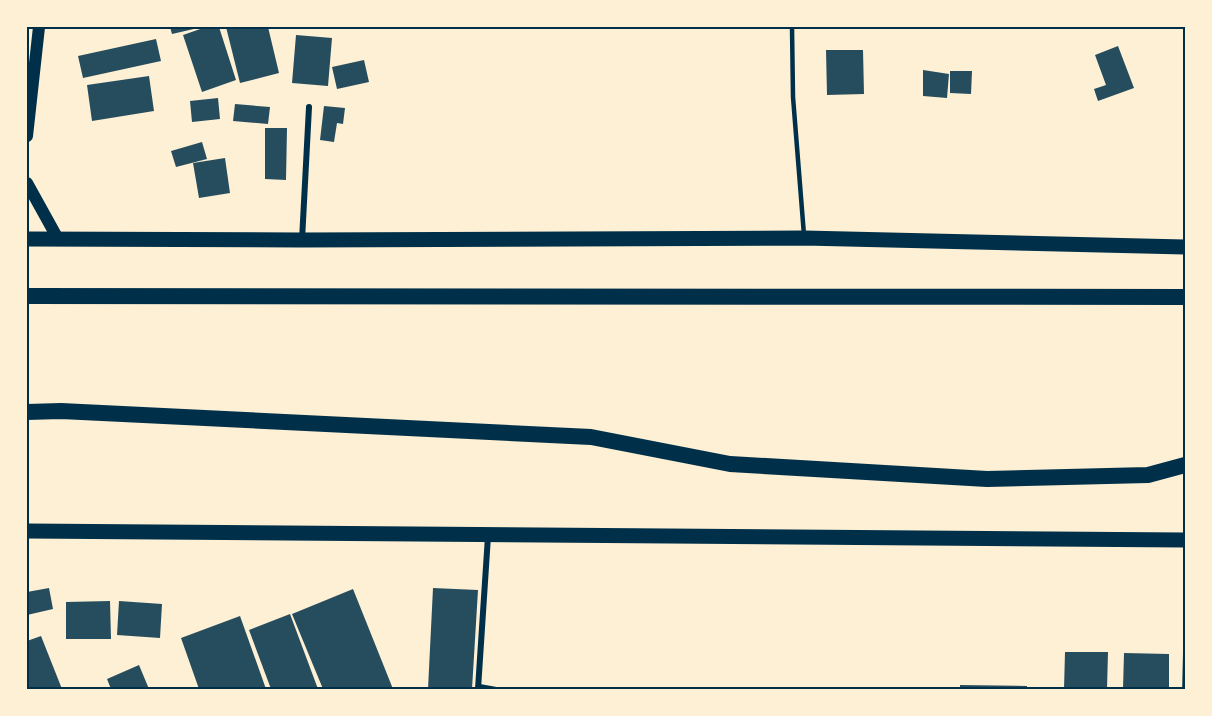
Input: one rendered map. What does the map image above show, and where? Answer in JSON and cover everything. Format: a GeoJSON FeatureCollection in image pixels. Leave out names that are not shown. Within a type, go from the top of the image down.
{"type":"FeatureCollection","features":[{"type":"Feature","properties":{"kind":"highway"},"geometry":{"type":"LineString","coordinates":[[27,296],[1185,297]]}},
{"type":"Feature","properties":{"kind":"highway"},"geometry":{"type":"LineString","coordinates":[[27,412],[61,411],[591,437],[730,465],[987,479],[1148,475],[1185,465]]}},
{"type":"Feature","properties":{"kind":"main road"},"geometry":{"type":"LineString","coordinates":[[27,136],[39,27]]}},
{"type":"Feature","properties":{"kind":"main road"},"geometry":{"type":"LineString","coordinates":[[27,183],[58,239]]}},
{"type":"Feature","properties":{"kind":"main road"},"geometry":{"type":"LineString","coordinates":[[27,239],[804,238],[1185,247]]}},
{"type":"Feature","properties":{"kind":"main road"},"geometry":{"type":"LineString","coordinates":[[27,531],[1185,540]]}},
{"type":"Feature","properties":{"kind":"street"},"geometry":{"type":"LineString","coordinates":[[302,240],[309,107]]}},
{"type":"Feature","properties":{"kind":"street"},"geometry":{"type":"LineString","coordinates":[[478,687],[488,535]]}},
{"type":"Feature","properties":{"kind":"lane"},"geometry":{"type":"LineString","coordinates":[[792,27],[796,140],[804,238]]}},
{"type":"Feature","properties":{"kind":"lane"},"geometry":{"type":"LineString","coordinates":[[478,687],[495,689]]}},
{"type":"Feature","properties":{"kind":"building"},"geometry":{"type":"Polygon","coordinates":[[[170,27],[198,27],[198,28],[172,34],[170,27]]]}},
{"type":"Feature","properties":{"kind":"building"},"geometry":{"type":"Polygon","coordinates":[[[206,27],[219,27],[236,80],[202,92],[183,35],[206,27]]]}},
{"type":"Feature","properties":{"kind":"building"},"geometry":{"type":"Polygon","coordinates":[[[226,27],[268,27],[279,73],[240,83],[226,27]]]}},
{"type":"Feature","properties":{"kind":"building"},"geometry":{"type":"Polygon","coordinates":[[[296,35],[332,38],[328,86],[292,83],[296,35]]]}},
{"type":"Feature","properties":{"kind":"building"},"geometry":{"type":"Polygon","coordinates":[[[156,39],[161,61],[83,78],[78,56],[156,39]]]}},
{"type":"Feature","properties":{"kind":"building"},"geometry":{"type":"Polygon","coordinates":[[[1118,46],[1134,88],[1098,101],[1094,89],[1106,85],[1095,55],[1118,46]]]}},
{"type":"Feature","properties":{"kind":"building"},"geometry":{"type":"Polygon","coordinates":[[[826,50],[863,50],[864,94],[827,95],[826,50]]]}},
{"type":"Feature","properties":{"kind":"building"},"geometry":{"type":"Polygon","coordinates":[[[364,60],[369,82],[337,89],[332,67],[364,60]]]}},
{"type":"Feature","properties":{"kind":"building"},"geometry":{"type":"Polygon","coordinates":[[[923,70],[949,74],[947,98],[923,96],[923,70]]]}},
{"type":"Feature","properties":{"kind":"building"},"geometry":{"type":"Polygon","coordinates":[[[950,71],[972,71],[971,94],[950,93],[950,71]]]}},
{"type":"Feature","properties":{"kind":"building"},"geometry":{"type":"Polygon","coordinates":[[[149,76],[154,111],[92,121],[87,85],[149,76]]]}},
{"type":"Feature","properties":{"kind":"building"},"geometry":{"type":"Polygon","coordinates":[[[218,98],[220,119],[192,122],[190,101],[218,98]]]}},
{"type":"Feature","properties":{"kind":"building"},"geometry":{"type":"Polygon","coordinates":[[[235,104],[270,107],[268,124],[233,121],[235,104]]]}},
{"type":"Feature","properties":{"kind":"building"},"geometry":{"type":"Polygon","coordinates":[[[324,106],[345,108],[343,124],[337,123],[334,142],[320,140],[324,106]]]}},
{"type":"Feature","properties":{"kind":"building"},"geometry":{"type":"Polygon","coordinates":[[[265,128],[287,128],[286,180],[265,179],[265,128]]]}},
{"type":"Feature","properties":{"kind":"building"},"geometry":{"type":"Polygon","coordinates":[[[202,142],[207,159],[176,167],[171,151],[202,142]]]}},
{"type":"Feature","properties":{"kind":"building"},"geometry":{"type":"Polygon","coordinates":[[[225,158],[230,193],[199,198],[193,163],[225,158]]]}},
{"type":"Feature","properties":{"kind":"building"},"geometry":{"type":"Polygon","coordinates":[[[49,588],[53,609],[27,615],[27,592],[49,588]]]}},
{"type":"Feature","properties":{"kind":"building"},"geometry":{"type":"Polygon","coordinates":[[[433,588],[478,590],[472,689],[428,689],[433,588]]]}},
{"type":"Feature","properties":{"kind":"building"},"geometry":{"type":"Polygon","coordinates":[[[353,589],[393,689],[323,689],[292,614],[353,589]]]}},
{"type":"Feature","properties":{"kind":"building"},"geometry":{"type":"Polygon","coordinates":[[[110,601],[111,639],[66,639],[66,602],[110,601]]]}},
{"type":"Feature","properties":{"kind":"building"},"geometry":{"type":"Polygon","coordinates":[[[119,601],[162,604],[160,638],[117,635],[119,601]]]}},
{"type":"Feature","properties":{"kind":"building"},"geometry":{"type":"Polygon","coordinates":[[[290,614],[318,689],[271,689],[249,630],[290,614]]]}},
{"type":"Feature","properties":{"kind":"building"},"geometry":{"type":"Polygon","coordinates":[[[240,616],[266,689],[199,689],[181,638],[240,616]]]}},
{"type":"Feature","properties":{"kind":"building"},"geometry":{"type":"Polygon","coordinates":[[[41,636],[62,689],[27,689],[27,641],[41,636]]]}},
{"type":"Feature","properties":{"kind":"building"},"geometry":{"type":"Polygon","coordinates":[[[1065,652],[1108,652],[1107,689],[1064,689],[1065,652]]]}},
{"type":"Feature","properties":{"kind":"building"},"geometry":{"type":"Polygon","coordinates":[[[1124,653],[1169,654],[1169,689],[1123,689],[1124,653]]]}},
{"type":"Feature","properties":{"kind":"building"},"geometry":{"type":"Polygon","coordinates":[[[1183,653],[1185,653],[1185,689],[1182,689],[1183,653]]]}},
{"type":"Feature","properties":{"kind":"building"},"geometry":{"type":"Polygon","coordinates":[[[139,665],[149,689],[111,689],[107,679],[139,665]]]}},
{"type":"Feature","properties":{"kind":"building"},"geometry":{"type":"Polygon","coordinates":[[[960,685],[1027,686],[1027,689],[960,689],[960,685]]]}}]}
